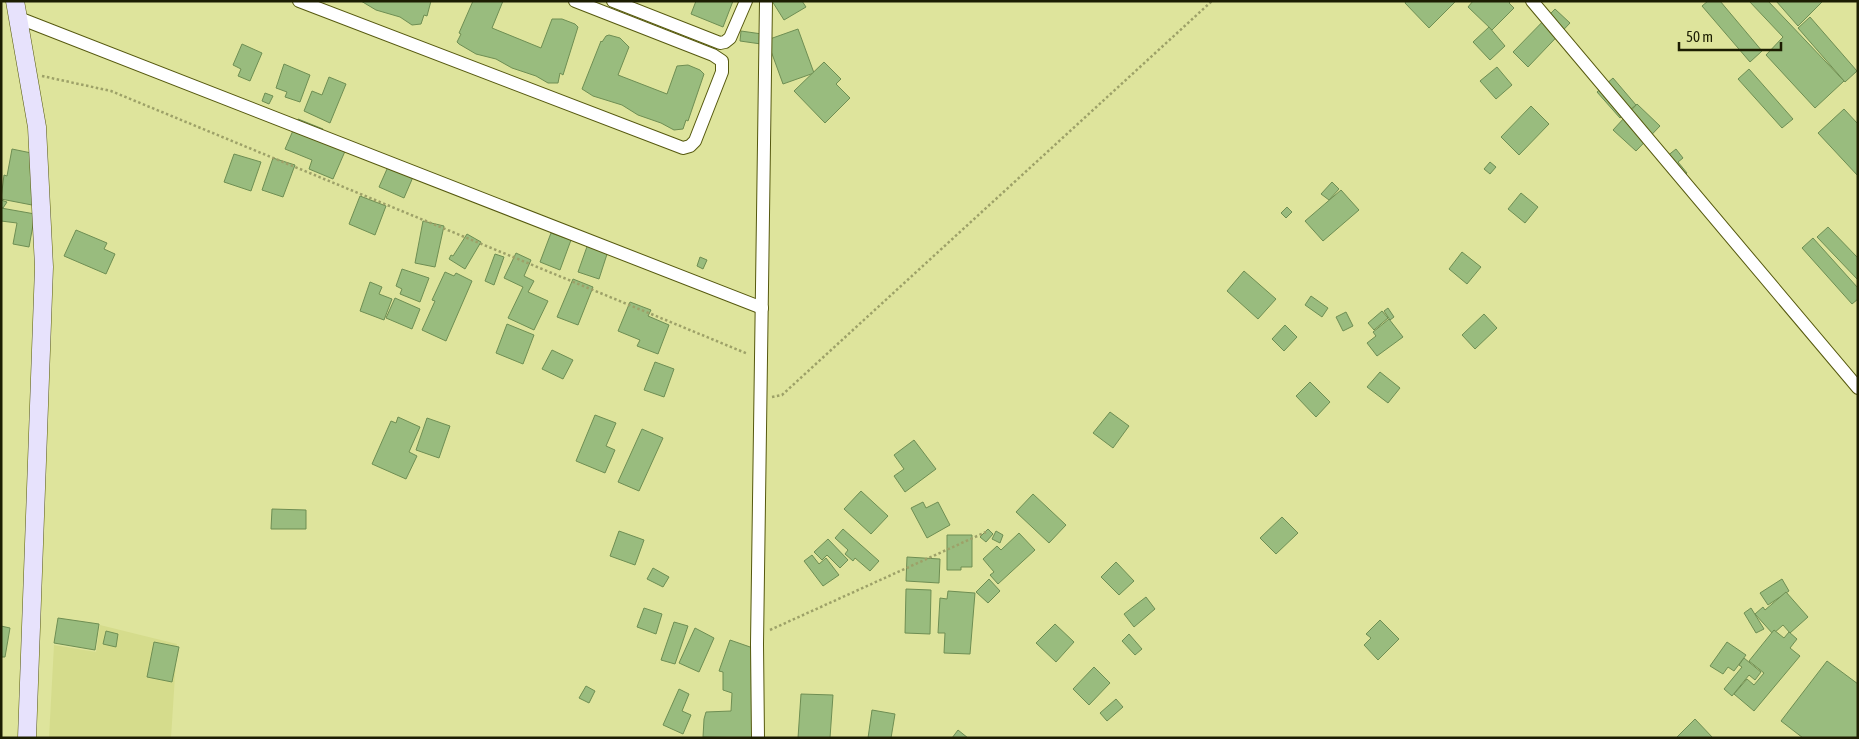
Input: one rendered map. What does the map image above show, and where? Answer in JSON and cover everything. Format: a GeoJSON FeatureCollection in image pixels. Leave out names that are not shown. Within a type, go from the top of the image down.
{"type":"FeatureCollection","features":[{"type":"Feature","properties":{"kind":"main road"},"geometry":{"type":"LineString","coordinates":[[17,9],[37,127],[44,267],[27,738]]}},
{"type":"Feature","properties":{"kind":"street"},"geometry":{"type":"LineString","coordinates":[[299,1],[682,148],[690,146],[695,141],[722,72],[722,61],[713,55],[575,1]]}},
{"type":"Feature","properties":{"kind":"street"},"geometry":{"type":"LineString","coordinates":[[613,1],[720,43],[730,38],[746,1]]}},
{"type":"Feature","properties":{"kind":"street"},"geometry":{"type":"LineString","coordinates":[[758,738],[757,636],[766,1]]}},
{"type":"Feature","properties":{"kind":"street"},"geometry":{"type":"LineString","coordinates":[[1532,1],[1858,388]]}},
{"type":"Feature","properties":{"kind":"street"},"geometry":{"type":"LineString","coordinates":[[17,9],[762,308]]}},
{"type":"Feature","properties":{"kind":"path"},"geometry":{"type":"LineString","coordinates":[[760,399],[782,395],[1212,1]]}},
{"type":"Feature","properties":{"kind":"path"},"geometry":{"type":"LineString","coordinates":[[28,74],[111,91],[761,360]]}},
{"type":"Feature","properties":{"kind":"path"},"geometry":{"type":"LineString","coordinates":[[757,636],[986,532]]}},
{"type":"Feature","properties":{"kind":"shaded area"},"geometry":{"type":"Polygon","coordinates":[[[100,625],[177,644],[171,738],[49,738],[54,645],[96,652],[100,625]]]}},
{"type":"Feature","properties":{"kind":"building"},"geometry":{"type":"Polygon","coordinates":[[[361,1],[431,1],[427,16],[424,15],[421,24],[412,25],[400,17],[376,10],[361,1]]]}},
{"type":"Feature","properties":{"kind":"building"},"geometry":{"type":"Polygon","coordinates":[[[473,1],[503,1],[492,28],[541,48],[552,19],[562,19],[575,24],[578,27],[563,75],[560,73],[558,83],[548,83],[496,59],[476,54],[459,44],[457,42],[461,34],[459,33],[473,1]]]}},
{"type":"Feature","properties":{"kind":"building"},"geometry":{"type":"Polygon","coordinates":[[[696,1],[733,1],[723,27],[691,14],[696,1]]]}},
{"type":"Feature","properties":{"kind":"building"},"geometry":{"type":"Polygon","coordinates":[[[772,1],[802,1],[806,7],[784,20],[772,1]]]}},
{"type":"Feature","properties":{"kind":"building"},"geometry":{"type":"Polygon","coordinates":[[[1406,1],[1456,1],[1429,28],[1405,3],[1406,1]]]}},
{"type":"Feature","properties":{"kind":"building"},"geometry":{"type":"Polygon","coordinates":[[[1473,1],[1511,1],[1509,3],[1514,8],[1492,30],[1468,7],[1473,1]]]}},
{"type":"Feature","properties":{"kind":"building"},"geometry":{"type":"Polygon","coordinates":[[[1708,1],[1720,1],[1762,51],[1750,62],[1702,6],[1708,1]]]}},
{"type":"Feature","properties":{"kind":"building"},"geometry":{"type":"Polygon","coordinates":[[[1749,1],[1768,1],[1844,81],[1815,108],[1766,55],[1783,37],[1749,1]]]}},
{"type":"Feature","properties":{"kind":"building"},"geometry":{"type":"Polygon","coordinates":[[[1776,1],[1823,1],[1798,26],[1776,1]]]}},
{"type":"Feature","properties":{"kind":"building"},"geometry":{"type":"Polygon","coordinates":[[[1555,9],[1570,23],[1528,67],[1513,52],[1555,9]]]}},
{"type":"Feature","properties":{"kind":"building"},"geometry":{"type":"Polygon","coordinates":[[[1810,17],[1857,71],[1845,82],[1798,28],[1810,17]]]}},
{"type":"Feature","properties":{"kind":"building"},"geometry":{"type":"Polygon","coordinates":[[[1489,27],[1505,46],[1490,60],[1473,42],[1489,27]]]}},
{"type":"Feature","properties":{"kind":"building"},"geometry":{"type":"Polygon","coordinates":[[[798,29],[814,73],[783,84],[767,40],[798,29]]]}},
{"type":"Feature","properties":{"kind":"building"},"geometry":{"type":"Polygon","coordinates":[[[741,31],[762,34],[761,44],[740,41],[741,31]]]}},
{"type":"Feature","properties":{"kind":"building"},"geometry":{"type":"Polygon","coordinates":[[[609,35],[620,38],[629,47],[618,75],[667,94],[677,66],[688,65],[700,70],[704,74],[688,121],[686,120],[683,129],[674,130],[638,115],[622,105],[593,96],[582,89],[601,41],[609,35]]]}},
{"type":"Feature","properties":{"kind":"building"},"geometry":{"type":"Polygon","coordinates":[[[242,44],[262,53],[250,81],[238,76],[241,69],[233,65],[242,44]]]}},
{"type":"Feature","properties":{"kind":"building"},"geometry":{"type":"Polygon","coordinates":[[[824,62],[841,79],[836,84],[850,98],[825,123],[794,91],[824,62]]]}},
{"type":"Feature","properties":{"kind":"building"},"geometry":{"type":"Polygon","coordinates":[[[284,64],[310,75],[300,102],[285,97],[287,92],[276,88],[284,64]]]}},
{"type":"Feature","properties":{"kind":"building"},"geometry":{"type":"Polygon","coordinates":[[[1497,67],[1512,85],[1496,99],[1480,81],[1497,67]]]}},
{"type":"Feature","properties":{"kind":"building"},"geometry":{"type":"Polygon","coordinates":[[[1749,69],[1793,119],[1782,128],[1738,79],[1749,69]]]}},
{"type":"Feature","properties":{"kind":"building"},"geometry":{"type":"Polygon","coordinates":[[[329,77],[346,84],[330,123],[304,111],[312,91],[322,95],[329,77]]]}},
{"type":"Feature","properties":{"kind":"building"},"geometry":{"type":"Polygon","coordinates":[[[1613,78],[1636,105],[1620,118],[1597,92],[1613,78]]]}},
{"type":"Feature","properties":{"kind":"building"},"geometry":{"type":"Polygon","coordinates":[[[265,93],[273,96],[269,104],[262,101],[265,93]]]}},
{"type":"Feature","properties":{"kind":"building"},"geometry":{"type":"Polygon","coordinates":[[[1637,104],[1660,126],[1636,151],[1613,130],[1637,104]]]}},
{"type":"Feature","properties":{"kind":"building"},"geometry":{"type":"Polygon","coordinates":[[[1531,106],[1549,124],[1519,155],[1501,137],[1531,106]]]}},
{"type":"Feature","properties":{"kind":"building"},"geometry":{"type":"Polygon","coordinates":[[[1844,109],[1858,124],[1858,176],[1818,133],[1844,109]]]}},
{"type":"Feature","properties":{"kind":"building"},"geometry":{"type":"Polygon","coordinates":[[[298,119],[323,129],[319,138],[346,149],[333,179],[309,169],[312,160],[285,149],[298,119]]]}},
{"type":"Feature","properties":{"kind":"building"},"geometry":{"type":"Polygon","coordinates":[[[12,149],[41,155],[32,205],[1,199],[4,175],[7,176],[12,149]]]}},
{"type":"Feature","properties":{"kind":"building"},"geometry":{"type":"Polygon","coordinates":[[[1676,149],[1683,158],[1678,162],[1687,173],[1682,178],[1666,157],[1676,149]]]}},
{"type":"Feature","properties":{"kind":"building"},"geometry":{"type":"Polygon","coordinates":[[[234,154],[261,162],[251,191],[224,182],[234,154]]]}},
{"type":"Feature","properties":{"kind":"building"},"geometry":{"type":"Polygon","coordinates":[[[273,158],[295,165],[283,197],[262,190],[273,158]]]}},
{"type":"Feature","properties":{"kind":"building"},"geometry":{"type":"Polygon","coordinates":[[[391,160],[416,170],[404,198],[379,187],[391,160]]]}},
{"type":"Feature","properties":{"kind":"building"},"geometry":{"type":"Polygon","coordinates":[[[1490,162],[1496,167],[1490,174],[1484,169],[1490,162]]]}},
{"type":"Feature","properties":{"kind":"building"},"geometry":{"type":"Polygon","coordinates":[[[1332,182],[1339,189],[1329,200],[1321,194],[1332,182]]]}},
{"type":"Feature","properties":{"kind":"building"},"geometry":{"type":"Polygon","coordinates":[[[1341,190],[1359,210],[1323,241],[1305,221],[1341,190]]]}},
{"type":"Feature","properties":{"kind":"building"},"geometry":{"type":"Polygon","coordinates":[[[1521,193],[1538,207],[1525,223],[1508,209],[1521,193]]]}},
{"type":"Feature","properties":{"kind":"building"},"geometry":{"type":"Polygon","coordinates":[[[360,196],[386,206],[375,235],[349,224],[360,196]]]}},
{"type":"Feature","properties":{"kind":"building"},"geometry":{"type":"Polygon","coordinates":[[[1,200],[7,202],[3,208],[1,207],[1,200]]]}},
{"type":"Feature","properties":{"kind":"building"},"geometry":{"type":"Polygon","coordinates":[[[1287,207],[1292,212],[1286,218],[1281,213],[1287,207]]]}},
{"type":"Feature","properties":{"kind":"building"},"geometry":{"type":"Polygon","coordinates":[[[1,208],[35,214],[29,247],[13,244],[17,223],[1,221],[1,208]]]}},
{"type":"Feature","properties":{"kind":"building"},"geometry":{"type":"Polygon","coordinates":[[[423,221],[444,226],[435,267],[415,263],[423,221]]]}},
{"type":"Feature","properties":{"kind":"building"},"geometry":{"type":"Polygon","coordinates":[[[1828,227],[1858,258],[1858,280],[1817,237],[1828,227]]]}},
{"type":"Feature","properties":{"kind":"building"},"geometry":{"type":"Polygon","coordinates":[[[76,230],[107,243],[104,249],[115,254],[106,274],[64,256],[76,230]]]}},
{"type":"Feature","properties":{"kind":"building"},"geometry":{"type":"Polygon","coordinates":[[[551,233],[571,240],[560,270],[540,262],[551,233]]]}},
{"type":"Feature","properties":{"kind":"building"},"geometry":{"type":"Polygon","coordinates":[[[467,234],[481,242],[465,269],[449,259],[467,234]]]}},
{"type":"Feature","properties":{"kind":"building"},"geometry":{"type":"Polygon","coordinates":[[[1813,238],[1858,288],[1858,299],[1852,304],[1802,248],[1813,238]]]}},
{"type":"Feature","properties":{"kind":"building"},"geometry":{"type":"Polygon","coordinates":[[[589,241],[609,248],[599,279],[578,272],[589,241]]]}},
{"type":"Feature","properties":{"kind":"building"},"geometry":{"type":"Polygon","coordinates":[[[1462,252],[1481,267],[1467,284],[1449,269],[1462,252]]]}},
{"type":"Feature","properties":{"kind":"building"},"geometry":{"type":"Polygon","coordinates":[[[516,253],[531,260],[524,276],[534,281],[528,292],[548,301],[534,330],[508,318],[523,287],[504,278],[516,253]]]}},
{"type":"Feature","properties":{"kind":"building"},"geometry":{"type":"Polygon","coordinates":[[[495,254],[504,257],[494,285],[485,281],[495,254]]]}},
{"type":"Feature","properties":{"kind":"building"},"geometry":{"type":"Polygon","coordinates":[[[700,257],[707,260],[703,269],[697,266],[700,257]]]}},
{"type":"Feature","properties":{"kind":"building"},"geometry":{"type":"Polygon","coordinates":[[[402,269],[429,278],[420,302],[400,294],[402,289],[396,286],[402,269]]]}},
{"type":"Feature","properties":{"kind":"building"},"geometry":{"type":"Polygon","coordinates":[[[1244,271],[1276,299],[1258,319],[1227,291],[1244,271]]]}},
{"type":"Feature","properties":{"kind":"building"},"geometry":{"type":"Polygon","coordinates":[[[445,272],[454,276],[456,273],[472,281],[446,341],[422,330],[435,301],[432,300],[445,272]]]}},
{"type":"Feature","properties":{"kind":"building"},"geometry":{"type":"Polygon","coordinates":[[[573,279],[593,287],[578,325],[557,317],[573,279]]]}},
{"type":"Feature","properties":{"kind":"building"},"geometry":{"type":"Polygon","coordinates":[[[370,282],[382,287],[379,294],[392,299],[384,320],[360,311],[370,282]]]}},
{"type":"Feature","properties":{"kind":"building"},"geometry":{"type":"Polygon","coordinates":[[[1311,296],[1328,308],[1322,317],[1305,305],[1311,296]]]}},
{"type":"Feature","properties":{"kind":"building"},"geometry":{"type":"Polygon","coordinates":[[[395,298],[420,309],[412,329],[386,318],[395,298]]]}},
{"type":"Feature","properties":{"kind":"building"},"geometry":{"type":"Polygon","coordinates":[[[630,302],[651,310],[648,316],[669,325],[658,354],[637,346],[640,340],[618,331],[630,302]]]}},
{"type":"Feature","properties":{"kind":"building"},"geometry":{"type":"Polygon","coordinates":[[[1388,308],[1394,317],[1390,320],[1384,311],[1388,308]]]}},
{"type":"Feature","properties":{"kind":"building"},"geometry":{"type":"Polygon","coordinates":[[[1382,311],[1388,318],[1374,330],[1368,323],[1382,311]]]}},
{"type":"Feature","properties":{"kind":"building"},"geometry":{"type":"Polygon","coordinates":[[[1346,312],[1353,326],[1343,331],[1336,317],[1346,312]]]}},
{"type":"Feature","properties":{"kind":"building"},"geometry":{"type":"Polygon","coordinates":[[[1484,314],[1497,328],[1475,349],[1462,335],[1484,314]]]}},
{"type":"Feature","properties":{"kind":"building"},"geometry":{"type":"Polygon","coordinates":[[[1389,319],[1403,337],[1377,356],[1367,343],[1376,336],[1373,332],[1389,319]]]}},
{"type":"Feature","properties":{"kind":"building"},"geometry":{"type":"Polygon","coordinates":[[[507,324],[534,335],[523,364],[496,353],[507,324]]]}},
{"type":"Feature","properties":{"kind":"building"},"geometry":{"type":"Polygon","coordinates":[[[1285,325],[1297,337],[1284,351],[1272,339],[1285,325]]]}},
{"type":"Feature","properties":{"kind":"building"},"geometry":{"type":"Polygon","coordinates":[[[552,350],[573,360],[563,379],[542,369],[552,350]]]}},
{"type":"Feature","properties":{"kind":"building"},"geometry":{"type":"Polygon","coordinates":[[[655,362],[674,369],[664,397],[644,390],[655,362]]]}},
{"type":"Feature","properties":{"kind":"building"},"geometry":{"type":"Polygon","coordinates":[[[1380,372],[1400,388],[1388,403],[1367,387],[1380,372]]]}},
{"type":"Feature","properties":{"kind":"building"},"geometry":{"type":"Polygon","coordinates":[[[1310,382],[1330,402],[1316,417],[1296,396],[1310,382]]]}},
{"type":"Feature","properties":{"kind":"building"},"geometry":{"type":"Polygon","coordinates":[[[1110,412],[1129,426],[1113,448],[1093,433],[1110,412]]]}},
{"type":"Feature","properties":{"kind":"building"},"geometry":{"type":"Polygon","coordinates":[[[595,415],[616,423],[606,446],[615,450],[605,473],[576,461],[595,415]]]}},
{"type":"Feature","properties":{"kind":"building"},"geometry":{"type":"Polygon","coordinates":[[[398,417],[420,427],[409,452],[417,456],[406,479],[372,464],[391,421],[396,423],[398,417]]]}},
{"type":"Feature","properties":{"kind":"building"},"geometry":{"type":"Polygon","coordinates":[[[427,418],[450,426],[439,458],[416,450],[427,418]]]}},
{"type":"Feature","properties":{"kind":"building"},"geometry":{"type":"Polygon","coordinates":[[[642,429],[663,438],[639,491],[618,482],[642,429]]]}},
{"type":"Feature","properties":{"kind":"building"},"geometry":{"type":"Polygon","coordinates":[[[914,440],[936,469],[905,492],[894,476],[904,469],[894,455],[914,440]]]}},
{"type":"Feature","properties":{"kind":"building"},"geometry":{"type":"Polygon","coordinates":[[[861,491],[888,516],[871,534],[844,509],[861,491]]]}},
{"type":"Feature","properties":{"kind":"building"},"geometry":{"type":"Polygon","coordinates":[[[1033,494],[1066,525],[1049,543],[1016,512],[1033,494]]]}},
{"type":"Feature","properties":{"kind":"building"},"geometry":{"type":"Polygon","coordinates":[[[923,502],[926,508],[938,502],[950,525],[927,538],[911,508],[923,502]]]}},
{"type":"Feature","properties":{"kind":"building"},"geometry":{"type":"Polygon","coordinates":[[[272,509],[306,510],[306,529],[271,529],[272,509]]]}},
{"type":"Feature","properties":{"kind":"building"},"geometry":{"type":"Polygon","coordinates":[[[1282,517],[1298,533],[1276,554],[1260,538],[1282,517]]]}},
{"type":"Feature","properties":{"kind":"building"},"geometry":{"type":"Polygon","coordinates":[[[843,529],[879,561],[870,571],[855,558],[853,561],[845,554],[848,550],[835,538],[843,529]]]}},
{"type":"Feature","properties":{"kind":"building"},"geometry":{"type":"Polygon","coordinates":[[[988,529],[993,534],[986,542],[980,537],[988,529]]]}},
{"type":"Feature","properties":{"kind":"building"},"geometry":{"type":"Polygon","coordinates":[[[619,531],[644,540],[635,565],[610,556],[619,531]]]}},
{"type":"Feature","properties":{"kind":"building"},"geometry":{"type":"Polygon","coordinates":[[[996,531],[1003,535],[1000,543],[992,539],[996,531]]]}},
{"type":"Feature","properties":{"kind":"building"},"geometry":{"type":"Polygon","coordinates":[[[1019,533],[1035,550],[998,584],[990,575],[994,572],[983,559],[997,546],[1001,550],[1019,533]]]}},
{"type":"Feature","properties":{"kind":"building"},"geometry":{"type":"Polygon","coordinates":[[[947,535],[972,535],[972,567],[961,567],[961,570],[947,570],[947,535]]]}},
{"type":"Feature","properties":{"kind":"building"},"geometry":{"type":"Polygon","coordinates":[[[828,539],[848,560],[840,568],[827,555],[822,560],[814,552],[828,539]]]}},
{"type":"Feature","properties":{"kind":"building"},"geometry":{"type":"Polygon","coordinates":[[[812,555],[819,564],[826,558],[839,575],[823,586],[804,561],[812,555]]]}},
{"type":"Feature","properties":{"kind":"building"},"geometry":{"type":"Polygon","coordinates":[[[907,557],[940,559],[939,583],[906,581],[907,557]]]}},
{"type":"Feature","properties":{"kind":"building"},"geometry":{"type":"Polygon","coordinates":[[[1116,562],[1134,581],[1119,595],[1101,577],[1116,562]]]}},
{"type":"Feature","properties":{"kind":"building"},"geometry":{"type":"Polygon","coordinates":[[[653,568],[669,577],[663,587],[647,579],[653,568]]]}},
{"type":"Feature","properties":{"kind":"building"},"geometry":{"type":"Polygon","coordinates":[[[989,579],[1000,591],[988,603],[976,592],[989,579]]]}},
{"type":"Feature","properties":{"kind":"building"},"geometry":{"type":"Polygon","coordinates":[[[1782,579],[1789,591],[1768,605],[1760,593],[1782,579]]]}},
{"type":"Feature","properties":{"kind":"building"},"geometry":{"type":"Polygon","coordinates":[[[906,589],[931,590],[930,634],[905,633],[906,589]]]}},
{"type":"Feature","properties":{"kind":"building"},"geometry":{"type":"Polygon","coordinates":[[[948,591],[975,593],[970,654],[944,653],[945,633],[938,633],[940,598],[947,599],[948,591]]]}},
{"type":"Feature","properties":{"kind":"building"},"geometry":{"type":"Polygon","coordinates":[[[1786,592],[1808,617],[1790,633],[1783,625],[1773,634],[1755,614],[1763,607],[1765,610],[1786,592]]]}},
{"type":"Feature","properties":{"kind":"building"},"geometry":{"type":"Polygon","coordinates":[[[1146,597],[1155,609],[1134,627],[1124,614],[1146,597]]]}},
{"type":"Feature","properties":{"kind":"building"},"geometry":{"type":"Polygon","coordinates":[[[644,608],[662,614],[656,634],[637,627],[644,608]]]}},
{"type":"Feature","properties":{"kind":"building"},"geometry":{"type":"Polygon","coordinates":[[[1751,608],[1764,629],[1756,633],[1744,613],[1751,608]]]}},
{"type":"Feature","properties":{"kind":"building"},"geometry":{"type":"Polygon","coordinates":[[[58,618],[99,624],[95,650],[54,643],[58,618]]]}},
{"type":"Feature","properties":{"kind":"building"},"geometry":{"type":"Polygon","coordinates":[[[1380,620],[1399,639],[1378,660],[1364,645],[1371,638],[1366,634],[1380,620]]]}},
{"type":"Feature","properties":{"kind":"building"},"geometry":{"type":"Polygon","coordinates":[[[674,622],[688,626],[675,664],[661,660],[674,622]]]}},
{"type":"Feature","properties":{"kind":"building"},"geometry":{"type":"Polygon","coordinates":[[[1055,624],[1074,642],[1056,662],[1036,643],[1055,624]]]}},
{"type":"Feature","properties":{"kind":"building"},"geometry":{"type":"Polygon","coordinates":[[[1,626],[10,628],[5,657],[1,657],[1,626]]]}},
{"type":"Feature","properties":{"kind":"building"},"geometry":{"type":"Polygon","coordinates":[[[695,628],[714,638],[699,672],[679,663],[695,628]]]}},
{"type":"Feature","properties":{"kind":"building"},"geometry":{"type":"Polygon","coordinates":[[[1774,630],[1784,638],[1789,632],[1797,639],[1790,648],[1800,656],[1754,711],[1734,694],[1747,679],[1754,685],[1764,673],[1749,661],[1774,630]]]}},
{"type":"Feature","properties":{"kind":"building"},"geometry":{"type":"Polygon","coordinates":[[[106,631],[118,634],[116,647],[103,644],[106,631]]]}},
{"type":"Feature","properties":{"kind":"building"},"geometry":{"type":"Polygon","coordinates":[[[1129,634],[1142,649],[1135,655],[1122,641],[1129,634]]]}},
{"type":"Feature","properties":{"kind":"building"},"geometry":{"type":"Polygon","coordinates":[[[730,640],[753,648],[754,738],[703,737],[706,712],[731,711],[732,693],[723,690],[723,672],[719,671],[730,640]]]}},
{"type":"Feature","properties":{"kind":"building"},"geometry":{"type":"Polygon","coordinates":[[[154,642],[179,647],[172,682],[147,677],[154,642]]]}},
{"type":"Feature","properties":{"kind":"building"},"geometry":{"type":"Polygon","coordinates":[[[1727,642],[1746,655],[1734,671],[1728,667],[1723,674],[1710,666],[1727,642]]]}},
{"type":"Feature","properties":{"kind":"building"},"geometry":{"type":"Polygon","coordinates":[[[1744,658],[1761,672],[1755,680],[1749,675],[1732,696],[1724,689],[1742,667],[1739,665],[1744,658]]]}},
{"type":"Feature","properties":{"kind":"building"},"geometry":{"type":"Polygon","coordinates":[[[1827,661],[1858,684],[1858,738],[1803,738],[1781,721],[1827,661]]]}},
{"type":"Feature","properties":{"kind":"building"},"geometry":{"type":"Polygon","coordinates":[[[1094,667],[1110,683],[1089,705],[1073,689],[1094,667]]]}},
{"type":"Feature","properties":{"kind":"building"},"geometry":{"type":"Polygon","coordinates":[[[586,686],[595,691],[589,703],[579,698],[586,686]]]}},
{"type":"Feature","properties":{"kind":"building"},"geometry":{"type":"Polygon","coordinates":[[[679,689],[689,694],[682,711],[691,715],[683,734],[663,725],[679,689]]]}},
{"type":"Feature","properties":{"kind":"building"},"geometry":{"type":"Polygon","coordinates":[[[801,694],[833,695],[830,738],[798,738],[801,694]]]}},
{"type":"Feature","properties":{"kind":"building"},"geometry":{"type":"Polygon","coordinates":[[[1116,699],[1123,707],[1107,721],[1100,713],[1116,699]]]}},
{"type":"Feature","properties":{"kind":"building"},"geometry":{"type":"Polygon","coordinates":[[[872,710],[895,714],[891,738],[868,738],[872,710]]]}},
{"type":"Feature","properties":{"kind":"building"},"geometry":{"type":"Polygon","coordinates":[[[1695,719],[1713,738],[1676,738],[1695,719]]]}},
{"type":"Feature","properties":{"kind":"building"},"geometry":{"type":"Polygon","coordinates":[[[958,730],[968,738],[952,738],[958,730]]]}}]}
